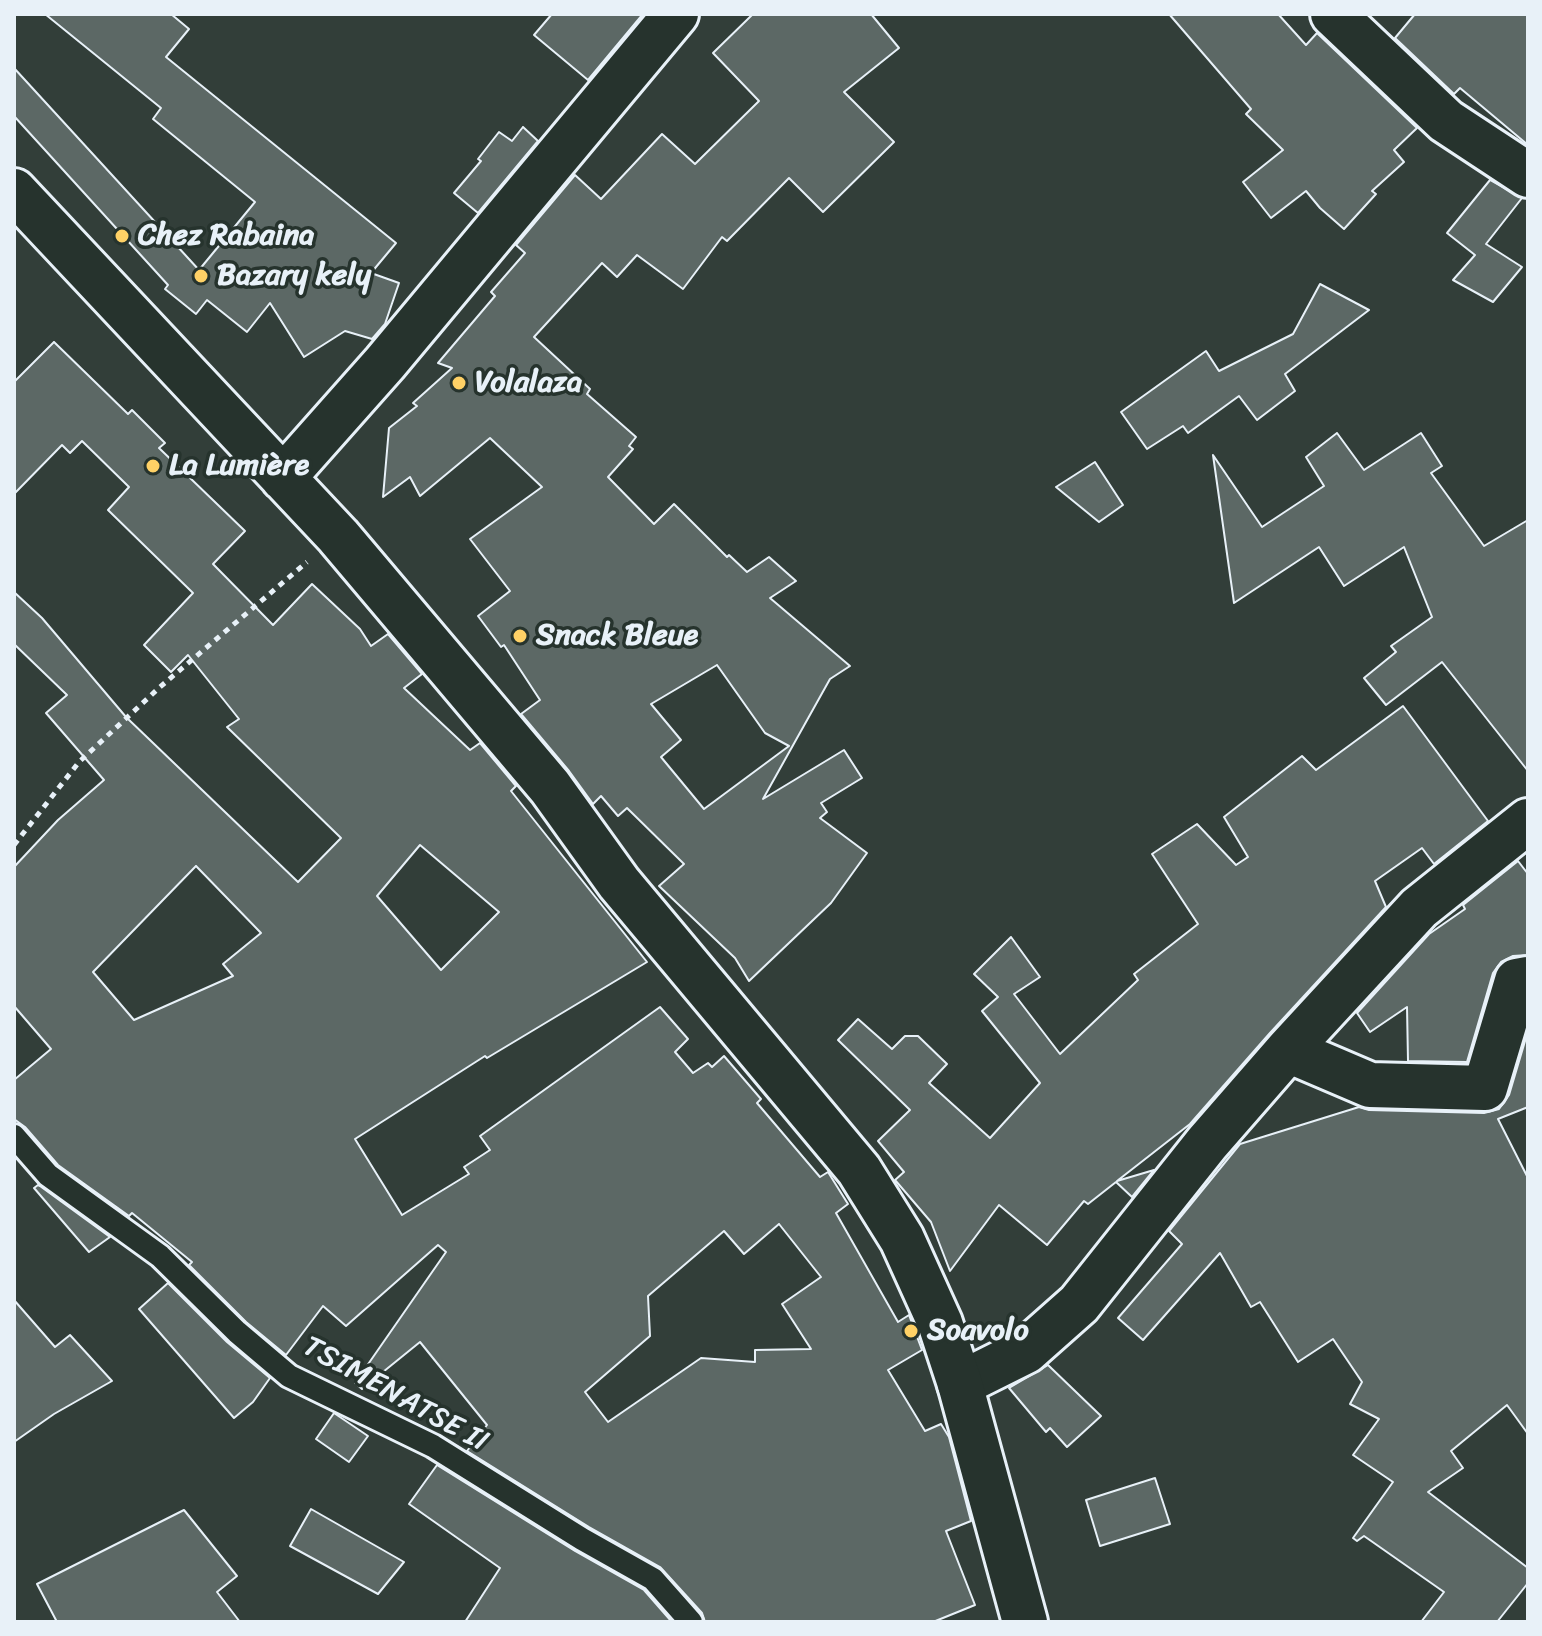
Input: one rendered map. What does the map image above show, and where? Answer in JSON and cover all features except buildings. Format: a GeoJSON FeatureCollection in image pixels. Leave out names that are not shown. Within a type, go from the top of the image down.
{"type":"FeatureCollection","features":[{"type":"Feature","properties":{"kind":"street"},"geometry":{"type":"LineString","coordinates":[[283,478],[385,363],[676,14]]}},
{"type":"Feature","properties":{"kind":"street"},"geometry":{"type":"LineString","coordinates":[[1333,14],[1446,121],[1528,175]]}},
{"type":"Feature","properties":{"kind":"street"},"geometry":{"type":"LineString","coordinates":[[14,191],[338,536],[550,787],[619,883],[859,1170],[902,1239],[940,1323],[960,1384],[1025,1622]]}},
{"type":"Feature","properties":{"kind":"street"},"geometry":{"type":"LineString","coordinates":[[960,1384],[1026,1351],[1079,1304],[1207,1143],[1419,908],[1528,821]]}},
{"type":"Feature","properties":{"kind":"street"},"geometry":{"type":"LineString","coordinates":[[1288,1050],[1370,1085],[1485,1088],[1517,981],[1528,979]]}},
{"type":"Feature","properties":{"kind":"lane","name":"TSIMENATSE II"},"geometry":{"type":"LineString","coordinates":[[14,1136],[48,1175],[160,1256],[237,1332],[289,1376],[433,1446],[582,1539],[653,1579],[691,1622]]}},
{"type":"Feature","properties":{"kind":"path"},"geometry":{"type":"LineString","coordinates":[[14,845],[79,762],[160,687],[338,536]]}},
{"type":"Feature","properties":{"kind":"place","name":"Chez Rabaina"},"geometry":{"type":"Point","coordinates":[122,236]}},
{"type":"Feature","properties":{"kind":"place","name":"Bazary kely"},"geometry":{"type":"Point","coordinates":[201,276]}},
{"type":"Feature","properties":{"kind":"place","name":"Volalaza"},"geometry":{"type":"Point","coordinates":[459,383]}},
{"type":"Feature","properties":{"kind":"place","name":"La Lumière"},"geometry":{"type":"Point","coordinates":[153,466]}},
{"type":"Feature","properties":{"kind":"place","name":"Snack Bleue"},"geometry":{"type":"Point","coordinates":[520,636]}},
{"type":"Feature","properties":{"kind":"place","name":"Soavolo"},"geometry":{"type":"Point","coordinates":[911,1331]}}]}
